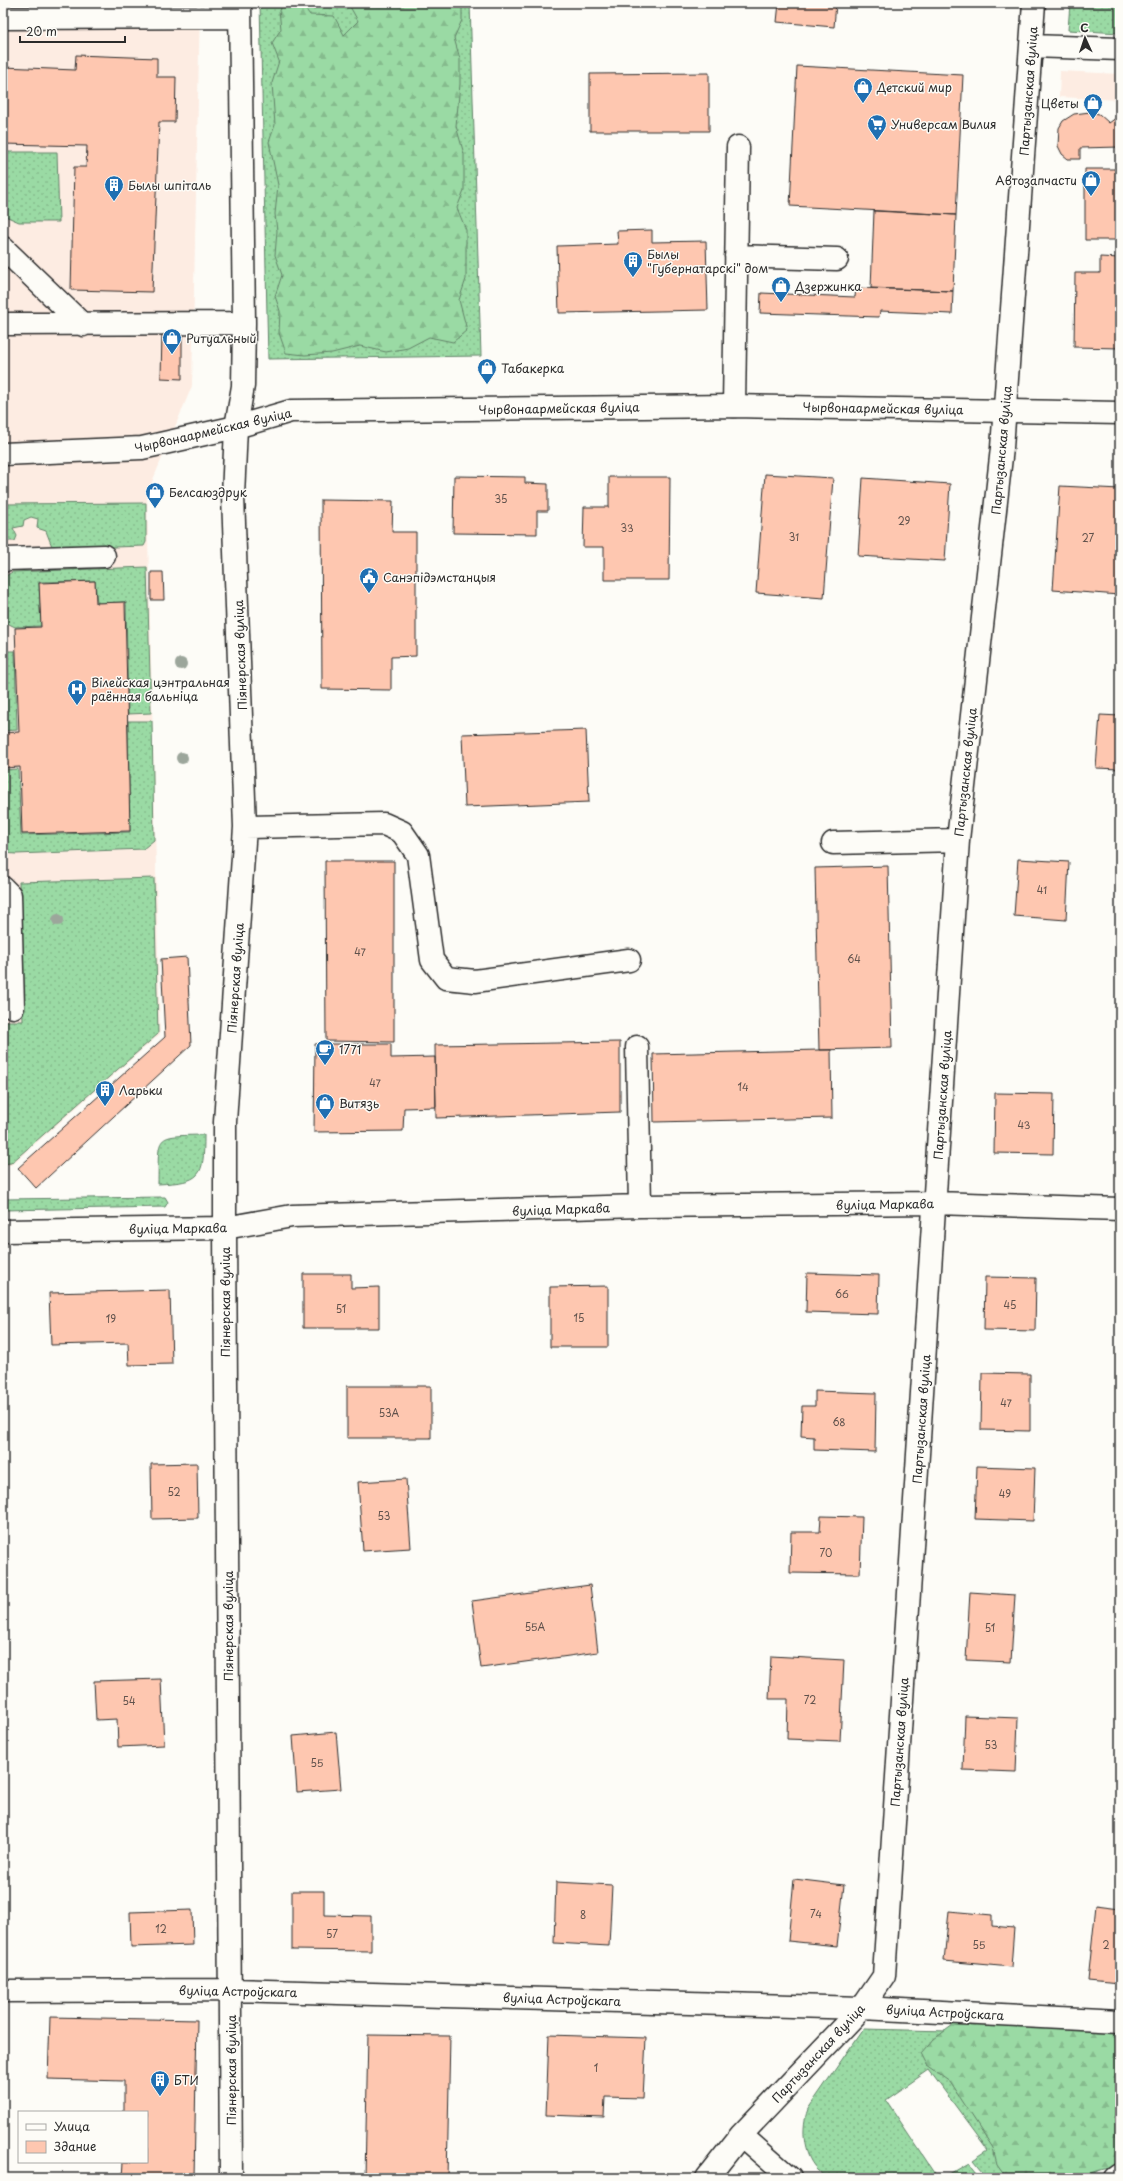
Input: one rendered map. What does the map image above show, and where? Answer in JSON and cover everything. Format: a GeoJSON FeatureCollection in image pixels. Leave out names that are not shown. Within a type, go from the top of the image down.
{"type":"FeatureCollection","features":[{"type":"Feature","properties":{"kind":"street","name":"Партызанская вуліца"},"geometry":{"type":"LineString","coordinates":[[707,2178],[741,2135],[862,2008],[884,1976],[958,840],[1005,410],[1034,3]]}},
{"type":"Feature","properties":{"kind":"street"},"geometry":{"type":"LineString","coordinates":[[3,18],[240,10]]}},
{"type":"Feature","properties":{"kind":"street","name":"Піянерская вуліца"},"geometry":{"type":"LineString","coordinates":[[231,2178],[225,1122],[245,827],[233,496],[236,427],[243,386],[244,323],[240,10]]}},
{"type":"Feature","properties":{"kind":"street"},"geometry":{"type":"LineString","coordinates":[[1031,46],[1120,49]]}},
{"type":"Feature","properties":{"kind":"street"},"geometry":{"type":"LineString","coordinates":[[734,406],[738,147]]}},
{"type":"Feature","properties":{"kind":"street"},"geometry":{"type":"LineString","coordinates":[[3,248],[83,325]]}},
{"type":"Feature","properties":{"kind":"street"},"geometry":{"type":"LineString","coordinates":[[736,256],[838,259]]}},
{"type":"Feature","properties":{"kind":"street"},"geometry":{"type":"LineString","coordinates":[[3,324],[83,325],[244,323]]}},
{"type":"Feature","properties":{"kind":"street","name":"Чырвонаармейская вуліца"},"geometry":{"type":"LineString","coordinates":[[3,454],[142,448],[236,427],[291,411],[734,406],[1120,413]]}},
{"type":"Feature","properties":{"kind":"street"},"geometry":{"type":"LineString","coordinates":[[3,561],[6,559],[104,556]]}},
{"type":"Feature","properties":{"kind":"street"},"geometry":{"type":"LineString","coordinates":[[245,827],[384,824],[402,832],[418,855],[432,960],[446,978],[474,981],[629,960]]}},
{"type":"Feature","properties":{"kind":"street"},"geometry":{"type":"LineString","coordinates":[[833,843],[958,840]]}},
{"type":"Feature","properties":{"kind":"street"},"geometry":{"type":"LineString","coordinates":[[3,888],[10,895],[13,1007]]}},
{"type":"Feature","properties":{"kind":"street"},"geometry":{"type":"LineString","coordinates":[[637,1047],[640,1206]]}},
{"type":"Feature","properties":{"kind":"street","name":"вуліца Маркава"},"geometry":{"type":"LineString","coordinates":[[3,1231],[225,1228],[292,1216],[640,1206],[935,1203],[1120,1208]]}},
{"type":"Feature","properties":{"kind":"street","name":"вуліца Астроўскага"},"geometry":{"type":"LineString","coordinates":[[3,1991],[231,1990],[862,2008],[1120,2021]]}},
{"type":"Feature","properties":{"kind":"street"},"geometry":{"type":"LineString","coordinates":[[741,2135],[790,2178]]}},
{"type":"Feature","properties":{"kind":"street"},"geometry":{"type":"LineString","coordinates":[[1116,2178],[1120,2176]]}},
{"type":"Feature","properties":{"kind":"shaded area","name":"Вілейская цэнтральная раённая бальніца"},"geometry":{"type":"Polygon","coordinates":[[[3,3],[200,3],[192,386],[147,494],[160,1034],[11,1165],[3,1165],[3,3]]]}},
{"type":"Feature","properties":{"kind":"shaded area"},"geometry":{"type":"Polygon","coordinates":[[[1060,71],[1120,74],[1120,100],[1059,97],[1060,71]]]}},
{"type":"Feature","properties":{"kind":"green space"},"geometry":{"type":"Polygon","coordinates":[[[260,3],[470,3],[481,356],[268,359],[260,3]]]}},
{"type":"Feature","properties":{"kind":"green space"},"geometry":{"type":"Polygon","coordinates":[[[287,3],[301,3],[310,15],[334,16],[344,35],[358,21],[348,3],[462,3],[462,20],[454,38],[460,59],[460,84],[456,126],[464,154],[464,190],[457,208],[466,230],[466,279],[459,300],[467,330],[453,342],[429,337],[408,348],[386,352],[360,346],[332,353],[305,355],[286,353],[279,333],[280,311],[275,296],[282,275],[275,255],[277,231],[275,214],[278,185],[269,142],[275,125],[272,83],[279,61],[272,43],[281,29],[279,10],[287,3]]]}},
{"type":"Feature","properties":{"kind":"green space"},"geometry":{"type":"Polygon","coordinates":[[[1070,3],[1120,3],[1120,33],[1068,30],[1070,3]]]}},
{"type":"Feature","properties":{"kind":"green space"},"geometry":{"type":"Polygon","coordinates":[[[3,152],[57,152],[59,222],[19,222],[3,215],[3,152]]]}},
{"type":"Feature","properties":{"kind":"green space"},"geometry":{"type":"Polygon","coordinates":[[[146,503],[146,542],[144,546],[53,549],[46,531],[37,528],[38,519],[31,517],[24,520],[23,526],[13,528],[17,536],[15,541],[7,541],[3,545],[3,504],[146,503]]]}},
{"type":"Feature","properties":{"kind":"green space"},"geometry":{"type":"Polygon","coordinates":[[[147,567],[151,713],[128,714],[126,602],[97,603],[95,581],[39,582],[41,626],[15,627],[3,621],[3,578],[12,572],[147,567]]]}},
{"type":"Feature","properties":{"kind":"green space"},"geometry":{"type":"Polygon","coordinates":[[[7,651],[15,651],[17,730],[3,731],[3,653],[7,651]]]}},
{"type":"Feature","properties":{"kind":"green space"},"geometry":{"type":"Polygon","coordinates":[[[128,721],[152,721],[154,840],[143,849],[16,854],[3,853],[3,770],[18,769],[21,835],[130,832],[128,721]]]}},
{"type":"Feature","properties":{"kind":"green space"},"geometry":{"type":"Polygon","coordinates":[[[154,878],[158,1034],[11,1163],[3,1164],[3,1021],[23,1021],[19,882],[154,878]]]}},
{"type":"Feature","properties":{"kind":"green space"},"geometry":{"type":"Polygon","coordinates":[[[204,1135],[203,1161],[201,1169],[197,1175],[183,1182],[158,1184],[158,1155],[162,1141],[175,1136],[204,1135]]]}},
{"type":"Feature","properties":{"kind":"green space"},"geometry":{"type":"Polygon","coordinates":[[[165,1197],[168,1202],[165,1207],[3,1210],[3,1199],[165,1197]]]}},
{"type":"Feature","properties":{"kind":"green space"},"geometry":{"type":"Polygon","coordinates":[[[957,2022],[1120,2028],[1120,2162],[1111,2167],[1094,2172],[1085,2178],[1007,2178],[997,2164],[993,2148],[950,2082],[927,2066],[921,2054],[934,2039],[957,2022]]]}},
{"type":"Feature","properties":{"kind":"green space"},"geometry":{"type":"Polygon","coordinates":[[[863,2029],[1120,2035],[1120,2159],[1086,2178],[988,2178],[973,2160],[988,2150],[929,2070],[886,2100],[938,2178],[831,2178],[815,2167],[809,2158],[804,2139],[805,2118],[808,2109],[863,2029]]]}},
{"type":"Feature","properties":{"kind":"green space"},"geometry":{"type":"Polygon","coordinates":[[[969,2163],[981,2178],[943,2178],[969,2163]]]}},
{"type":"Feature","properties":{"kind":"building"},"geometry":{"type":"Polygon","coordinates":[[[779,3],[836,3],[834,27],[777,22],[779,3]]]}},
{"type":"Feature","properties":{"kind":"building","name":"Былы шпіталь"},"geometry":{"type":"Polygon","coordinates":[[[76,55],[157,58],[157,77],[176,77],[175,122],[159,122],[152,292],[71,290],[74,167],[86,167],[87,146],[3,144],[3,67],[75,70],[76,55]]]}},
{"type":"Feature","properties":{"kind":"building","name":"Универсам Вилия"},"geometry":{"type":"Polygon","coordinates":[[[797,66],[963,75],[956,215],[790,206],[797,66]]]}},
{"type":"Feature","properties":{"kind":"building"},"geometry":{"type":"Polygon","coordinates":[[[709,73],[709,131],[590,131],[590,74],[709,73]]]}},
{"type":"Feature","properties":{"kind":"building"},"geometry":{"type":"Polygon","coordinates":[[[1090,112],[1099,114],[1109,123],[1120,115],[1120,147],[1080,148],[1080,159],[1068,159],[1062,154],[1058,146],[1059,128],[1063,121],[1074,114],[1090,112]]]}},
{"type":"Feature","properties":{"kind":"building"},"geometry":{"type":"Polygon","coordinates":[[[1085,169],[1120,169],[1120,240],[1085,240],[1085,169]]]}},
{"type":"Feature","properties":{"kind":"building"},"geometry":{"type":"Polygon","coordinates":[[[874,211],[956,215],[953,291],[871,288],[874,211]]]}},
{"type":"Feature","properties":{"kind":"building","name":"Былы \"Губернатарскі\" дом"},"geometry":{"type":"Polygon","coordinates":[[[652,230],[652,242],[706,241],[708,310],[559,313],[557,246],[618,244],[617,231],[652,230]]]}},
{"type":"Feature","properties":{"kind":"building"},"geometry":{"type":"Polygon","coordinates":[[[1100,257],[1120,258],[1120,348],[1074,347],[1075,273],[1100,273],[1100,257]]]}},
{"type":"Feature","properties":{"kind":"building"},"geometry":{"type":"Polygon","coordinates":[[[856,288],[953,291],[952,314],[880,311],[879,317],[760,313],[761,293],[855,297],[856,288]]]}},
{"type":"Feature","properties":{"kind":"building","name":"Ритуальный"},"geometry":{"type":"Polygon","coordinates":[[[162,333],[182,333],[182,379],[161,378],[162,333]]]}},
{"type":"Feature","properties":{"kind":"building"},"geometry":{"type":"Polygon","coordinates":[[[765,474],[833,478],[824,598],[756,593],[765,474]]]}},
{"type":"Feature","properties":{"kind":"building"},"geometry":{"type":"Polygon","coordinates":[[[454,476],[525,477],[525,483],[548,484],[548,511],[537,511],[537,534],[453,533],[454,476]]]}},
{"type":"Feature","properties":{"kind":"building"},"geometry":{"type":"Polygon","coordinates":[[[609,477],[670,477],[669,580],[604,580],[604,547],[583,547],[584,507],[609,507],[609,477]]]}},
{"type":"Feature","properties":{"kind":"building"},"geometry":{"type":"Polygon","coordinates":[[[863,478],[950,484],[945,561],[858,556],[863,478]]]}},
{"type":"Feature","properties":{"kind":"building"},"geometry":{"type":"Polygon","coordinates":[[[1060,486],[1120,489],[1119,595],[1053,590],[1060,486]]]}},
{"type":"Feature","properties":{"kind":"building","name":"Санэпідэмстанцыя"},"geometry":{"type":"Polygon","coordinates":[[[321,500],[393,501],[392,532],[416,532],[416,656],[391,657],[391,690],[322,689],[321,500]]]}},
{"type":"Feature","properties":{"kind":"building"},"geometry":{"type":"Polygon","coordinates":[[[151,572],[163,572],[164,600],[151,600],[151,572]]]}},
{"type":"Feature","properties":{"kind":"building"},"geometry":{"type":"Polygon","coordinates":[[[95,581],[96,603],[125,602],[130,831],[22,834],[20,767],[3,768],[3,733],[19,732],[15,628],[41,627],[39,583],[95,581]]]}},
{"type":"Feature","properties":{"kind":"building"},"geometry":{"type":"Polygon","coordinates":[[[1100,715],[1120,716],[1120,769],[1096,768],[1100,715]]]}},
{"type":"Feature","properties":{"kind":"building"},"geometry":{"type":"Polygon","coordinates":[[[586,730],[589,802],[465,807],[462,734],[586,730]]]}},
{"type":"Feature","properties":{"kind":"building"},"geometry":{"type":"Polygon","coordinates":[[[1018,859],[1069,862],[1066,920],[1014,916],[1018,859]]]}},
{"type":"Feature","properties":{"kind":"building"},"geometry":{"type":"Polygon","coordinates":[[[325,861],[394,861],[394,1042],[326,1041],[325,861]]]}},
{"type":"Feature","properties":{"kind":"building"},"geometry":{"type":"Polygon","coordinates":[[[888,866],[892,1048],[819,1050],[815,868],[888,866]]]}},
{"type":"Feature","properties":{"kind":"building","name":"Ларьки"},"geometry":{"type":"Polygon","coordinates":[[[187,957],[191,1045],[36,1188],[18,1168],[165,1037],[161,959],[187,957]]]}},
{"type":"Feature","properties":{"kind":"building"},"geometry":{"type":"Polygon","coordinates":[[[620,1042],[620,1112],[436,1118],[435,1045],[620,1042]]]}},
{"type":"Feature","properties":{"kind":"building"},"geometry":{"type":"Polygon","coordinates":[[[315,1044],[391,1044],[391,1058],[435,1057],[436,1107],[404,1108],[403,1131],[314,1132],[315,1044]]]}},
{"type":"Feature","properties":{"kind":"building"},"geometry":{"type":"Polygon","coordinates":[[[831,1050],[832,1118],[654,1122],[653,1054],[831,1050]]]}},
{"type":"Feature","properties":{"kind":"building"},"geometry":{"type":"Polygon","coordinates":[[[995,1093],[1054,1094],[1053,1154],[994,1153],[995,1093]]]}},
{"type":"Feature","properties":{"kind":"building"},"geometry":{"type":"Polygon","coordinates":[[[1120,1269],[1120,1304],[1117,1304],[1120,1269]]]}},
{"type":"Feature","properties":{"kind":"building"},"geometry":{"type":"Polygon","coordinates":[[[807,1273],[879,1275],[878,1314],[806,1312],[807,1273]]]}},
{"type":"Feature","properties":{"kind":"building"},"geometry":{"type":"Polygon","coordinates":[[[303,1274],[351,1274],[351,1288],[379,1287],[379,1328],[303,1328],[303,1274]]]}},
{"type":"Feature","properties":{"kind":"building"},"geometry":{"type":"Polygon","coordinates":[[[985,1277],[1036,1278],[1035,1331],[984,1330],[985,1277]]]}},
{"type":"Feature","properties":{"kind":"building"},"geometry":{"type":"Polygon","coordinates":[[[608,1286],[608,1347],[550,1347],[550,1287],[608,1286]]]}},
{"type":"Feature","properties":{"kind":"building"},"geometry":{"type":"Polygon","coordinates":[[[170,1290],[172,1364],[129,1365],[128,1343],[51,1345],[49,1293],[170,1290]]]}},
{"type":"Feature","properties":{"kind":"building"},"geometry":{"type":"Polygon","coordinates":[[[982,1373],[1030,1374],[1030,1431],[981,1430],[982,1373]]]}},
{"type":"Feature","properties":{"kind":"building"},"geometry":{"type":"Polygon","coordinates":[[[347,1386],[431,1386],[431,1438],[347,1438],[347,1386]]]}},
{"type":"Feature","properties":{"kind":"building"},"geometry":{"type":"Polygon","coordinates":[[[815,1391],[876,1393],[875,1452],[814,1450],[814,1437],[801,1436],[802,1406],[815,1406],[815,1391]]]}},
{"type":"Feature","properties":{"kind":"building"},"geometry":{"type":"Polygon","coordinates":[[[197,1463],[198,1518],[152,1519],[151,1464],[197,1463]]]}},
{"type":"Feature","properties":{"kind":"building"},"geometry":{"type":"Polygon","coordinates":[[[977,1466],[1035,1468],[1033,1521],[975,1519],[977,1466]]]}},
{"type":"Feature","properties":{"kind":"building"},"geometry":{"type":"Polygon","coordinates":[[[406,1479],[411,1548],[363,1551],[358,1482],[406,1479]]]}},
{"type":"Feature","properties":{"kind":"building"},"geometry":{"type":"Polygon","coordinates":[[[821,1516],[862,1517],[860,1574],[790,1573],[791,1532],[820,1532],[821,1516]]]}},
{"type":"Feature","properties":{"kind":"building"},"geometry":{"type":"Polygon","coordinates":[[[590,1585],[598,1652],[481,1668],[472,1601],[590,1585]]]}},
{"type":"Feature","properties":{"kind":"building"},"geometry":{"type":"Polygon","coordinates":[[[970,1592],[1015,1595],[1011,1662],[966,1660],[970,1592]]]}},
{"type":"Feature","properties":{"kind":"building"},"geometry":{"type":"Polygon","coordinates":[[[771,1656],[844,1660],[840,1741],[787,1739],[788,1699],[769,1699],[771,1656]]]}},
{"type":"Feature","properties":{"kind":"building"},"geometry":{"type":"Polygon","coordinates":[[[161,1679],[164,1745],[118,1747],[117,1719],[96,1720],[94,1681],[161,1679]]]}},
{"type":"Feature","properties":{"kind":"building"},"geometry":{"type":"Polygon","coordinates":[[[965,1716],[1018,1718],[1016,1772],[963,1770],[965,1716]]]}},
{"type":"Feature","properties":{"kind":"building"},"geometry":{"type":"Polygon","coordinates":[[[336,1732],[341,1789],[297,1792],[293,1736],[336,1732]]]}},
{"type":"Feature","properties":{"kind":"building"},"geometry":{"type":"Polygon","coordinates":[[[794,1879],[844,1885],[837,1946],[788,1941],[794,1879]]]}},
{"type":"Feature","properties":{"kind":"building"},"geometry":{"type":"Polygon","coordinates":[[[556,1882],[612,1885],[609,1946],[554,1943],[556,1882]]]}},
{"type":"Feature","properties":{"kind":"building"},"geometry":{"type":"Polygon","coordinates":[[[292,1891],[324,1891],[324,1915],[371,1916],[371,1951],[292,1950],[292,1891]]]}},
{"type":"Feature","properties":{"kind":"building"},"geometry":{"type":"Polygon","coordinates":[[[1096,1905],[1120,1908],[1120,1984],[1088,1981],[1096,1905]]]}},
{"type":"Feature","properties":{"kind":"building"},"geometry":{"type":"Polygon","coordinates":[[[192,1910],[193,1945],[131,1947],[130,1912],[192,1910]]]}},
{"type":"Feature","properties":{"kind":"building"},"geometry":{"type":"Polygon","coordinates":[[[949,1911],[992,1915],[992,1926],[1014,1928],[1011,1967],[944,1961],[949,1911]]]}},
{"type":"Feature","properties":{"kind":"building","name":"БТИ"},"geometry":{"type":"Polygon","coordinates":[[[50,2017],[197,2020],[194,2178],[122,2178],[123,2163],[148,2163],[148,2111],[124,2111],[124,2081],[48,2079],[50,2017]]]}},
{"type":"Feature","properties":{"kind":"building"},"geometry":{"type":"Polygon","coordinates":[[[368,2035],[450,2036],[447,2178],[365,2178],[368,2035]]]}},
{"type":"Feature","properties":{"kind":"building"},"geometry":{"type":"Polygon","coordinates":[[[549,2035],[646,2038],[643,2098],[605,2097],[604,2117],[546,2115],[549,2035]]]}},
{"type":"Feature","properties":{"kind":"place","name":"Детский мир"},"geometry":{"type":"Point","coordinates":[863,104]}},
{"type":"Feature","properties":{"kind":"place","name":"Цветы"},"geometry":{"type":"Point","coordinates":[1093,120]}},
{"type":"Feature","properties":{"kind":"place","name":"Универсам Вилия"},"geometry":{"type":"Point","coordinates":[877,141]}},
{"type":"Feature","properties":{"kind":"place","name":"Автозапчасти"},"geometry":{"type":"Point","coordinates":[1091,197]}},
{"type":"Feature","properties":{"kind":"place","name":"Былы шпіталь"},"geometry":{"type":"Point","coordinates":[114,202]}},
{"type":"Feature","properties":{"kind":"place","name":"Былы \"Губернатарскі\" дом"},"geometry":{"type":"Point","coordinates":[633,278]}},
{"type":"Feature","properties":{"kind":"place","name":"Дзержинка"},"geometry":{"type":"Point","coordinates":[781,303]}},
{"type":"Feature","properties":{"kind":"place","name":"Ритуальный"},"geometry":{"type":"Point","coordinates":[172,355]}},
{"type":"Feature","properties":{"kind":"place","name":"Табакерка"},"geometry":{"type":"Point","coordinates":[487,385]}},
{"type":"Feature","properties":{"kind":"place","name":"Белсаюздрук"},"geometry":{"type":"Point","coordinates":[155,509]}},
{"type":"Feature","properties":{"kind":"place","name":"Санэпідэмстанцыя"},"geometry":{"type":"Point","coordinates":[369,594]}},
{"type":"Feature","properties":{"kind":"place","name":"Вілейская цэнтральная раённая бальніца"},"geometry":{"type":"Point","coordinates":[77,706]}},
{"type":"Feature","properties":{"kind":"place","name":"1771"},"geometry":{"type":"Point","coordinates":[325,1066]}},
{"type":"Feature","properties":{"kind":"place","name":"Ларьки"},"geometry":{"type":"Point","coordinates":[105,1107]}},
{"type":"Feature","properties":{"kind":"place","name":"Витязь"},"geometry":{"type":"Point","coordinates":[325,1120]}},
{"type":"Feature","properties":{"kind":"place","name":"БТИ"},"geometry":{"type":"Point","coordinates":[160,2097]}}]}
